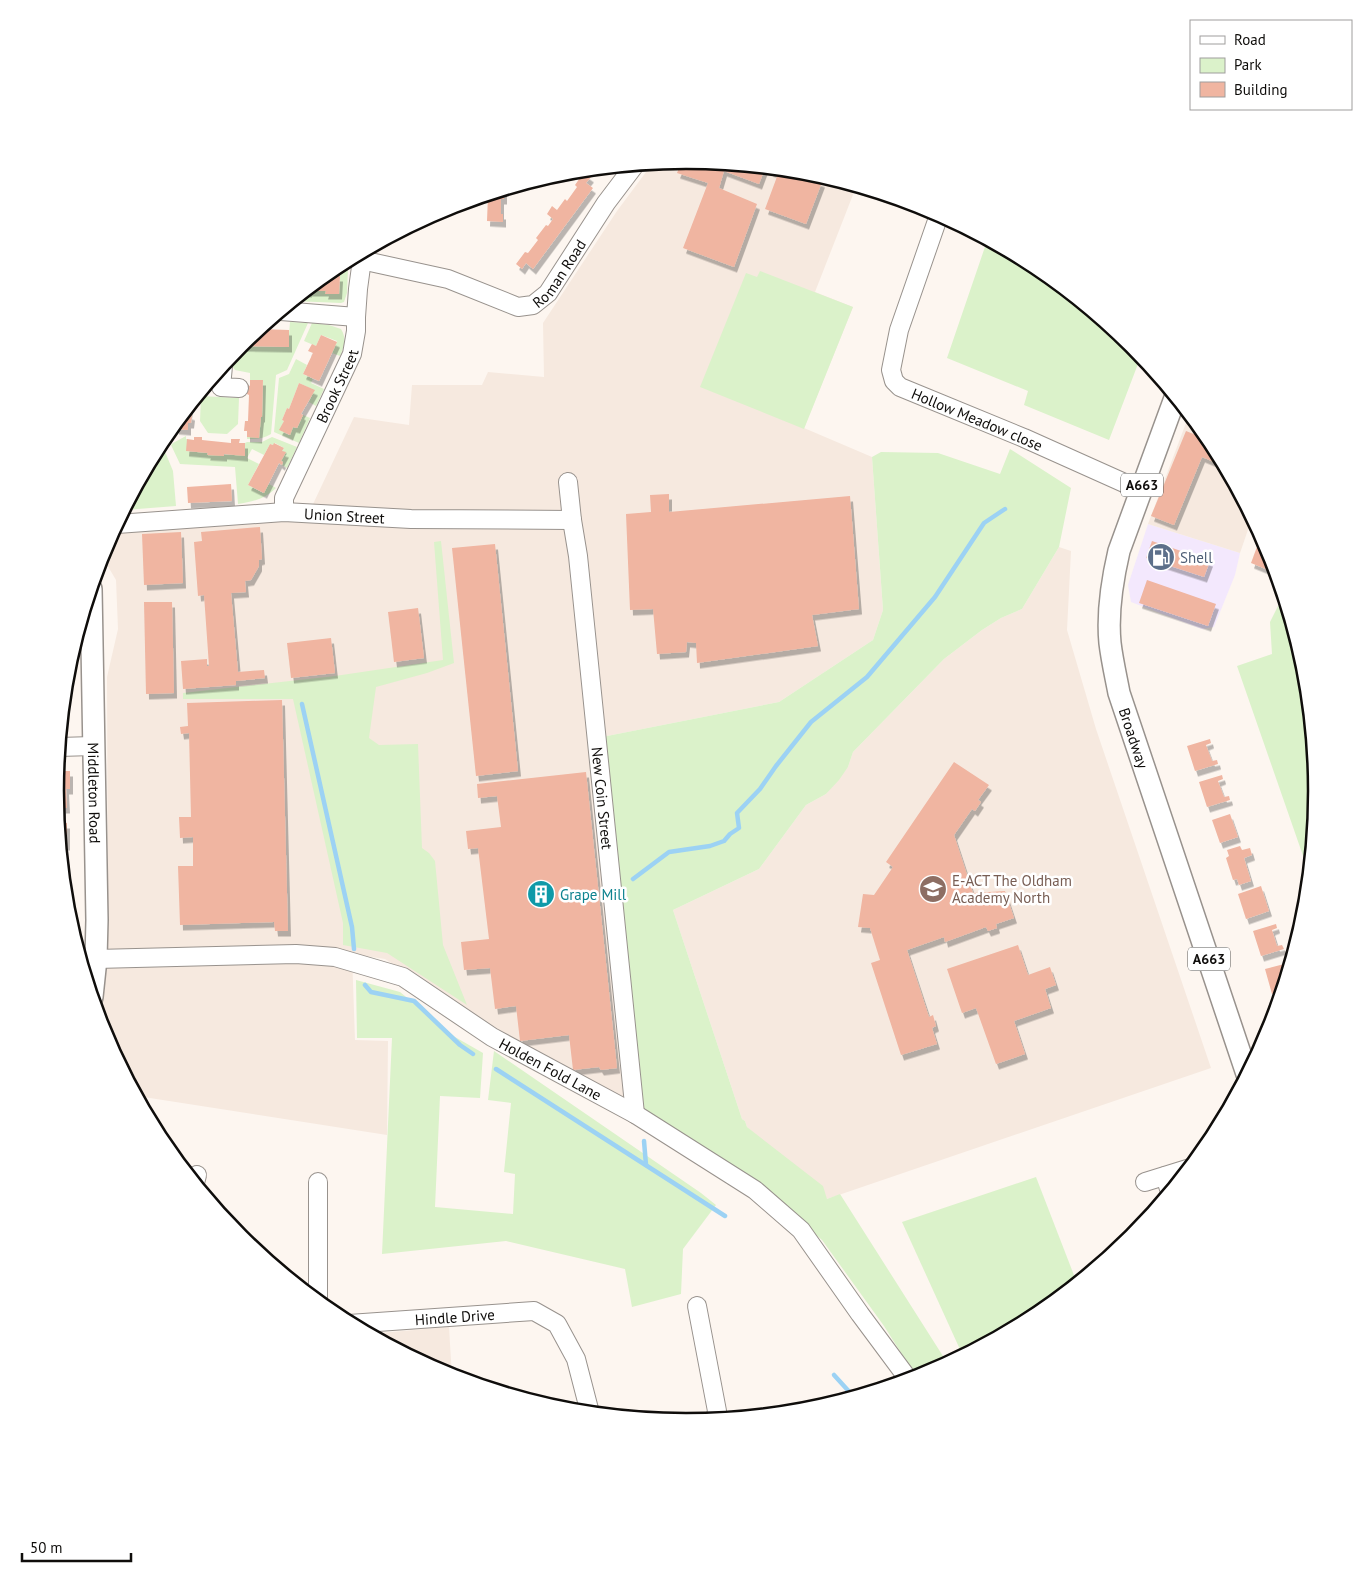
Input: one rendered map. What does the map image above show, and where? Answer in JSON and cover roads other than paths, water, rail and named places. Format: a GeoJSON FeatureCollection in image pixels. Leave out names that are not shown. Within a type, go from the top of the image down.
{"type":"FeatureCollection","features":[{"type":"Feature","properties":{"kind":"main road","name":"Broadway"},"geometry":{"type":"LineString","coordinates":[[1173,405],[1140,490],[1119,551],[1110,600],[1110,642],[1118,693],[1244,1066]]}},
{"type":"Feature","properties":{"kind":"main road","name":"Middleton Road"},"geometry":{"type":"LineString","coordinates":[[90,613],[97,911],[94,981]]}},
{"type":"Feature","properties":{"kind":"street","name":"Roman Road"},"geometry":{"type":"LineString","coordinates":[[368,257],[448,279],[518,307],[533,305],[548,293],[606,203],[629,173]]}},
{"type":"Feature","properties":{"kind":"street","name":"Hollow Meadow close"},"geometry":{"type":"LineString","coordinates":[[936,222],[898,330],[891,370],[894,381],[900,387],[1024,438],[1140,490]]}},
{"type":"Feature","properties":{"kind":"street","name":"Brook Street"},"geometry":{"type":"LineString","coordinates":[[284,512],[284,498],[352,354],[356,331],[361,261]]}},
{"type":"Feature","properties":{"kind":"street"},"geometry":{"type":"LineString","coordinates":[[290,313],[356,317]]}},
{"type":"Feature","properties":{"kind":"street"},"geometry":{"type":"LineString","coordinates":[[214,386],[239,388]]}},
{"type":"Feature","properties":{"kind":"street","name":"New Coin Street"},"geometry":{"type":"LineString","coordinates":[[568,482],[578,556],[635,1114]]}},
{"type":"Feature","properties":{"kind":"street","name":"Union Street"},"geometry":{"type":"LineString","coordinates":[[125,523],[284,512],[412,519],[572,520]]}},
{"type":"Feature","properties":{"kind":"street"},"geometry":{"type":"LineString","coordinates":[[65,748],[93,746]]}},
{"type":"Feature","properties":{"kind":"street","name":"Holden Fold Lane"},"geometry":{"type":"LineString","coordinates":[[96,959],[296,954],[334,957],[403,977],[492,1037],[635,1114],[755,1190],[801,1230],[904,1374]]}},
{"type":"Feature","properties":{"kind":"street"},"geometry":{"type":"LineString","coordinates":[[318,1182],[318,1293]]}},
{"type":"Feature","properties":{"kind":"street"},"geometry":{"type":"LineString","coordinates":[[1145,1182],[1167,1184]]}},
{"type":"Feature","properties":{"kind":"street"},"geometry":{"type":"LineString","coordinates":[[697,1306],[717,1413]]}},
{"type":"Feature","properties":{"kind":"street","name":"Hindle Drive"},"geometry":{"type":"LineString","coordinates":[[363,1323],[534,1311],[557,1324],[576,1359],[588,1405]]}},
{"type":"Feature","properties":{"kind":"waterway"},"geometry":{"type":"LineString","coordinates":[[633,879],[669,852],[710,846],[724,841],[739,828],[737,813],[760,789],[811,722],[867,677],[935,597],[984,523],[1005,509]]}},
{"type":"Feature","properties":{"kind":"waterway"},"geometry":{"type":"LineString","coordinates":[[302,704],[352,927],[354,949]]}},
{"type":"Feature","properties":{"kind":"waterway"},"geometry":{"type":"LineString","coordinates":[[365,985],[371,992],[414,1001],[460,1045],[473,1054]]}},
{"type":"Feature","properties":{"kind":"waterway"},"geometry":{"type":"LineString","coordinates":[[496,1069],[725,1216]]}},
{"type":"Feature","properties":{"kind":"waterway"},"geometry":{"type":"LineString","coordinates":[[644,1141],[646,1165]]}},
{"type":"Feature","properties":{"kind":"waterway"},"geometry":{"type":"LineString","coordinates":[[834,1375],[850,1392]]}},
{"type":"Feature","properties":{"kind":"place","name":"Shell"},"geometry":{"type":"Point","coordinates":[1161,557]}},
{"type":"Feature","properties":{"kind":"place","name":"E-ACT The Oldham Academy North"},"geometry":{"type":"Point","coordinates":[933,889]}},
{"type":"Feature","properties":{"kind":"place","name":"Grape Mill"},"geometry":{"type":"Point","coordinates":[541,894]}}]}
